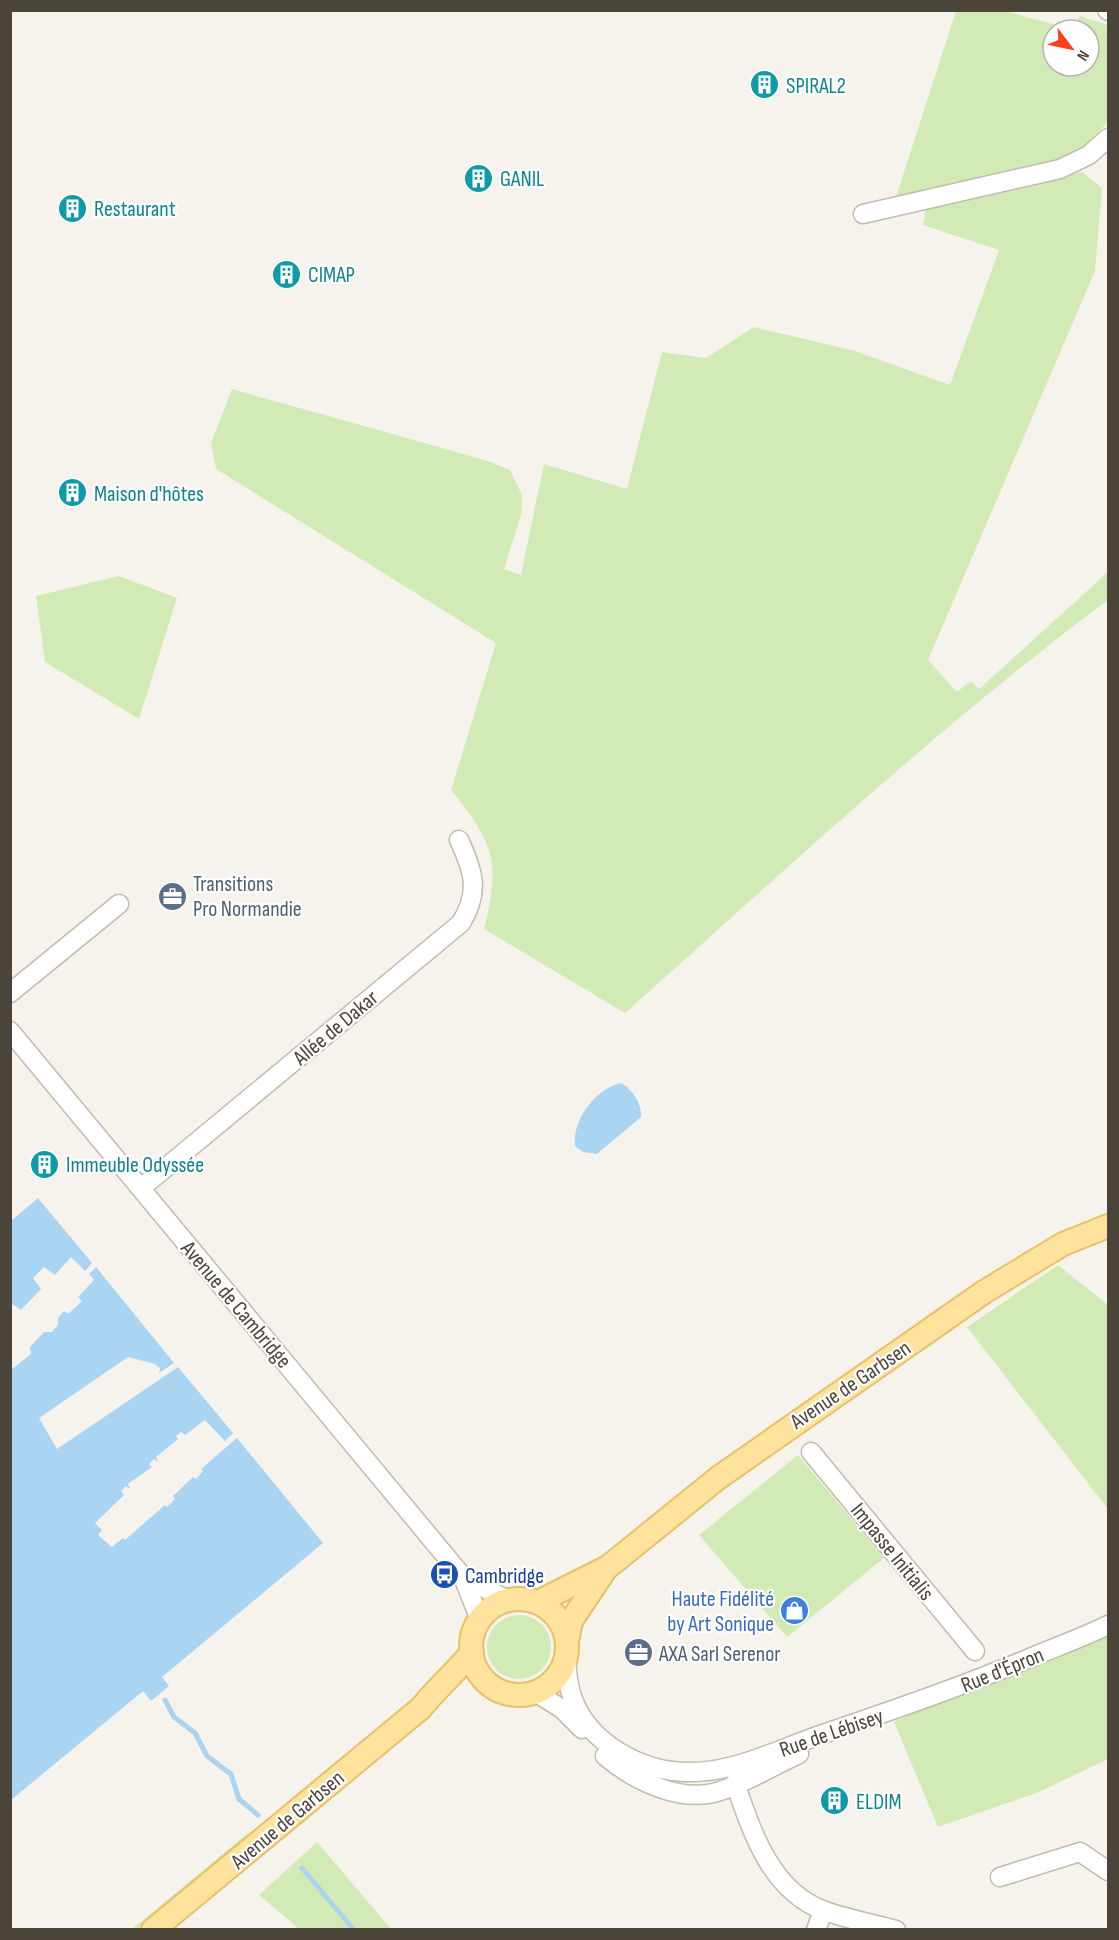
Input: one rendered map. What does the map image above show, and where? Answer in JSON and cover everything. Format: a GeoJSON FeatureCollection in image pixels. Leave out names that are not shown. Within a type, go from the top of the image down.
{"type":"FeatureCollection","features":[{"type":"Feature","properties":{"kind":"main road","name":"Avenue de Garbsen"},"geometry":{"type":"LineString","coordinates":[[538,1602],[608,1567],[718,1478],[984,1292],[1063,1244],[1108,1226]]}},
{"type":"Feature","properties":{"kind":"main road","name":"Avenue de Garbsen"},"geometry":{"type":"LineString","coordinates":[[421,1708],[459,1689],[492,1687],[513,1694],[535,1692],[554,1680],[567,1651],[571,1621],[608,1567]]}},
{"type":"Feature","properties":{"kind":"main road"},"geometry":{"type":"LineString","coordinates":[[480,1620],[488,1611],[507,1600],[538,1602],[558,1618],[567,1651]]}},
{"type":"Feature","properties":{"kind":"main road","name":"Avenue de Garbsen"},"geometry":{"type":"LineString","coordinates":[[153,1929],[421,1708],[435,1691],[456,1673],[472,1652],[474,1632],[480,1620]]}},
{"type":"Feature","properties":{"kind":"main road"},"geometry":{"type":"LineString","coordinates":[[472,1652],[478,1671],[492,1687]]}},
{"type":"Feature","properties":{"kind":"street"},"geometry":{"type":"LineString","coordinates":[[863,213],[1060,169],[1089,155],[1108,138]]}},
{"type":"Feature","properties":{"kind":"street","name":"Allée de Dakar"},"geometry":{"type":"LineString","coordinates":[[141,1188],[461,923],[472,906],[473,871],[459,840]]}},
{"type":"Feature","properties":{"kind":"street"},"geometry":{"type":"LineString","coordinates":[[10,993],[118,904]]}},
{"type":"Feature","properties":{"kind":"street","name":"Avenue de Cambridge"},"geometry":{"type":"LineString","coordinates":[[10,1031],[463,1577],[480,1620]]}},
{"type":"Feature","properties":{"kind":"street","name":"Impasse Initialis"},"geometry":{"type":"LineString","coordinates":[[811,1452],[975,1651]]}},
{"type":"Feature","properties":{"kind":"street","name":"Avenue de Cambridge"},"geometry":{"type":"LineString","coordinates":[[463,1577],[507,1600]]}},
{"type":"Feature","properties":{"kind":"street","name":"Rue d'Épron"},"geometry":{"type":"LineString","coordinates":[[894,1710],[994,1673],[1108,1625]]}},
{"type":"Feature","properties":{"kind":"street","name":"Rue de Lébisey"},"geometry":{"type":"LineString","coordinates":[[567,1651],[576,1705],[602,1738],[628,1758],[663,1770],[686,1773],[739,1765],[894,1710]]}},
{"type":"Feature","properties":{"kind":"street","name":"Rue de Lébisey"},"geometry":{"type":"LineString","coordinates":[[535,1692],[570,1716],[597,1749],[611,1761],[648,1784],[664,1790],[694,1793],[720,1792],[894,1710]]}},
{"type":"Feature","properties":{"kind":"street"},"geometry":{"type":"LineString","coordinates":[[806,1740],[784,1755],[752,1769],[735,1784],[758,1843],[784,1886],[823,1911],[897,1929]]}},
{"type":"Feature","properties":{"kind":"street"},"geometry":{"type":"LineString","coordinates":[[648,1784],[719,1783],[739,1765]]}},
{"type":"Feature","properties":{"kind":"street"},"geometry":{"type":"LineString","coordinates":[[1000,1877],[1080,1852],[1108,1871]]}},
{"type":"Feature","properties":{"kind":"street"},"geometry":{"type":"LineString","coordinates":[[816,1929],[823,1911]]}},
{"type":"Feature","properties":{"kind":"green space"},"geometry":{"type":"Polygon","coordinates":[[[956,11],[1005,11],[1041,21],[1041,78],[1101,78],[1101,23],[1108,25],[1108,122],[1073,158],[896,197],[956,11]]]}},
{"type":"Feature","properties":{"kind":"green space"},"geometry":{"type":"Polygon","coordinates":[[[1082,172],[1102,188],[1095,271],[928,660],[957,692],[971,681],[979,689],[1108,572],[1108,600],[1045,648],[922,749],[625,1013],[484,929],[492,886],[490,854],[477,825],[451,790],[496,643],[216,469],[211,443],[232,389],[485,460],[510,470],[522,495],[521,515],[504,569],[521,575],[544,464],[627,489],[662,352],[706,358],[754,327],[855,351],[950,385],[999,250],[923,225],[926,207],[1082,172]]]}},
{"type":"Feature","properties":{"kind":"green space"},"geometry":{"type":"Polygon","coordinates":[[[119,576],[177,598],[139,719],[45,662],[36,596],[119,576]]]}},
{"type":"Feature","properties":{"kind":"green space"},"geometry":{"type":"Polygon","coordinates":[[[1058,1265],[1108,1305],[1108,1509],[967,1327],[1058,1265]]]}},
{"type":"Feature","properties":{"kind":"green space"},"geometry":{"type":"Polygon","coordinates":[[[798,1455],[884,1558],[787,1637],[699,1535],[798,1455]]]}},
{"type":"Feature","properties":{"kind":"green space"},"geometry":{"type":"Polygon","coordinates":[[[513,1615],[525,1615],[542,1624],[549,1635],[551,1647],[549,1659],[542,1670],[525,1679],[513,1679],[501,1674],[492,1665],[487,1653],[487,1641],[492,1629],[501,1620],[513,1615]]]}},
{"type":"Feature","properties":{"kind":"green space"},"geometry":{"type":"Polygon","coordinates":[[[1108,1620],[1108,1759],[1039,1792],[938,1827],[894,1722],[1108,1620]]]}},
{"type":"Feature","properties":{"kind":"green space"},"geometry":{"type":"Polygon","coordinates":[[[247,1834],[250,1838],[138,1929],[131,1930],[247,1834]]]}},
{"type":"Feature","properties":{"kind":"green space"},"geometry":{"type":"Polygon","coordinates":[[[317,1842],[391,1929],[299,1929],[259,1895],[317,1842]]]}},
{"type":"Feature","properties":{"kind":"water"},"geometry":{"type":"Polygon","coordinates":[[[621,1083],[636,1097],[641,1117],[597,1154],[583,1152],[575,1146],[577,1126],[581,1116],[602,1092],[621,1083]]]}},
{"type":"Feature","properties":{"kind":"water"},"geometry":{"type":"Polygon","coordinates":[[[38,1198],[92,1263],[85,1271],[71,1257],[55,1275],[44,1267],[33,1278],[41,1289],[21,1310],[11,1303],[11,1221],[38,1198]]]}},
{"type":"Feature","properties":{"kind":"water"},"geometry":{"type":"Polygon","coordinates":[[[96,1267],[174,1363],[159,1373],[160,1368],[155,1364],[128,1357],[39,1418],[57,1449],[178,1367],[233,1433],[225,1441],[205,1420],[185,1435],[181,1432],[176,1436],[178,1439],[156,1457],[158,1462],[154,1459],[149,1464],[152,1467],[128,1484],[130,1489],[126,1486],[121,1491],[124,1495],[95,1523],[102,1530],[98,1535],[112,1547],[123,1538],[125,1540],[165,1505],[167,1507],[175,1499],[173,1496],[193,1477],[196,1479],[203,1471],[201,1469],[237,1438],[323,1543],[162,1677],[169,1686],[151,1701],[143,1691],[11,1800],[11,1370],[31,1354],[30,1347],[44,1332],[52,1332],[64,1311],[68,1314],[82,1301],[78,1297],[94,1280],[89,1274],[96,1267]]]}},
{"type":"Feature","properties":{"kind":"waterway"},"geometry":{"type":"LineString","coordinates":[[165,1700],[174,1717],[195,1733],[207,1756],[231,1774],[239,1799],[258,1815]]}},
{"type":"Feature","properties":{"kind":"waterway"},"geometry":{"type":"LineString","coordinates":[[302,1868],[354,1930]]}},
{"type":"Feature","properties":{"kind":"place","name":"SPIRAL2"},"geometry":{"type":"Point","coordinates":[765,85]}},
{"type":"Feature","properties":{"kind":"place","name":"GANIL"},"geometry":{"type":"Point","coordinates":[479,178]}},
{"type":"Feature","properties":{"kind":"place","name":"Restaurant"},"geometry":{"type":"Point","coordinates":[73,208]}},
{"type":"Feature","properties":{"kind":"place","name":"CIMAP"},"geometry":{"type":"Point","coordinates":[287,274]}},
{"type":"Feature","properties":{"kind":"place","name":"Maison d'hôtes"},"geometry":{"type":"Point","coordinates":[73,493]}},
{"type":"Feature","properties":{"kind":"place","name":"Transitions Pro Normandie"},"geometry":{"type":"Point","coordinates":[172,896]}},
{"type":"Feature","properties":{"kind":"place","name":"Immeuble Odyssée"},"geometry":{"type":"Point","coordinates":[45,1164]}},
{"type":"Feature","properties":{"kind":"place","name":"Cambridge"},"geometry":{"type":"Point","coordinates":[444,1575]}},
{"type":"Feature","properties":{"kind":"place","name":"Haute Fidélité by Art Sonique"},"geometry":{"type":"Point","coordinates":[795,1611]}},
{"type":"Feature","properties":{"kind":"place","name":"AXA Sarl Serenor"},"geometry":{"type":"Point","coordinates":[638,1653]}},
{"type":"Feature","properties":{"kind":"place","name":"ELDIM"},"geometry":{"type":"Point","coordinates":[835,1801]}}]}
